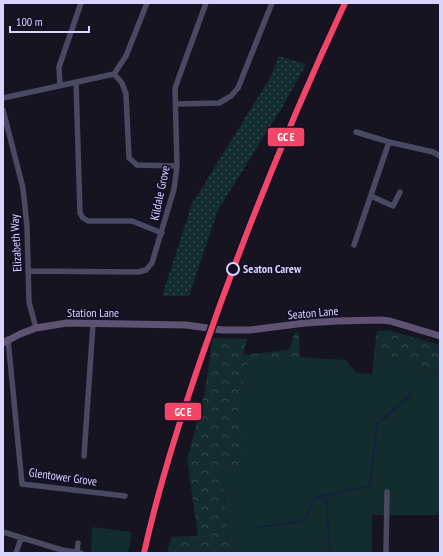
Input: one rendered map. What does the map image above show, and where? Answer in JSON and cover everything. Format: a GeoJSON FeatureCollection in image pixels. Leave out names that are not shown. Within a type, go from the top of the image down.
{"type":"FeatureCollection","features":[{"type":"Feature","properties":{"kind":"main road","name":"Seaton Lane"},"geometry":{"type":"LineString","coordinates":[[186,325],[222,330],[250,330],[305,323],[381,320],[390,321],[440,336]]}},
{"type":"Feature","properties":{"kind":"main road","name":"Station Lane"},"geometry":{"type":"LineString","coordinates":[[5,341],[36,328],[67,323],[186,325]]}},
{"type":"Feature","properties":{"kind":"street"},"geometry":{"type":"LineString","coordinates":[[60,84],[59,66],[81,3]]}},
{"type":"Feature","properties":{"kind":"street"},"geometry":{"type":"LineString","coordinates":[[3,98],[60,84],[114,74],[126,56],[147,3]]}},
{"type":"Feature","properties":{"kind":"street","name":"Kildale Grove"},"geometry":{"type":"LineString","coordinates":[[28,271],[131,272],[146,270],[152,263],[174,190],[177,166],[175,88],[206,3]]}},
{"type":"Feature","properties":{"kind":"street"},"geometry":{"type":"LineString","coordinates":[[176,104],[219,103],[231,96],[238,88],[272,3]]}},
{"type":"Feature","properties":{"kind":"street"},"geometry":{"type":"LineString","coordinates":[[114,74],[122,83],[126,94],[129,158],[137,165],[177,166]]}},
{"type":"Feature","properties":{"kind":"street"},"geometry":{"type":"LineString","coordinates":[[76,82],[80,213],[83,218],[88,221],[132,221],[162,233]]}},
{"type":"Feature","properties":{"kind":"street","name":"Elizabeth Way"},"geometry":{"type":"LineString","coordinates":[[3,110],[23,188],[27,226],[29,302],[36,328]]}},
{"type":"Feature","properties":{"kind":"street"},"geometry":{"type":"LineString","coordinates":[[356,132],[389,142],[433,152],[440,156]]}},
{"type":"Feature","properties":{"kind":"street"},"geometry":{"type":"LineString","coordinates":[[354,245],[389,142]]}},
{"type":"Feature","properties":{"kind":"street"},"geometry":{"type":"LineString","coordinates":[[371,196],[393,206],[400,192]]}},
{"type":"Feature","properties":{"kind":"street"},"geometry":{"type":"LineString","coordinates":[[84,456],[93,324]]}},
{"type":"Feature","properties":{"kind":"street","name":"Glentower Grove"},"geometry":{"type":"LineString","coordinates":[[5,341],[22,484],[125,496]]}},
{"type":"Feature","properties":{"kind":"street"},"geometry":{"type":"LineString","coordinates":[[386,492],[386,553]]}},
{"type":"Feature","properties":{"kind":"street"},"geometry":{"type":"LineString","coordinates":[[3,532],[62,550],[79,553],[78,544]]}},
{"type":"Feature","properties":{"kind":"street"},"geometry":{"type":"LineString","coordinates":[[16,553],[21,538]]}},
{"type":"Feature","properties":{"kind":"green space"},"geometry":{"type":"Polygon","coordinates":[[[279,56],[306,64],[284,104],[218,210],[189,296],[162,296],[192,204],[270,78],[279,56]]]}},
{"type":"Feature","properties":{"kind":"green space"},"geometry":{"type":"Polygon","coordinates":[[[388,330],[440,345],[440,372],[374,353],[377,331],[388,330]]]}},
{"type":"Feature","properties":{"kind":"green space"},"geometry":{"type":"Polygon","coordinates":[[[295,332],[299,333],[300,357],[245,365],[241,398],[242,469],[222,470],[229,552],[238,550],[239,553],[167,553],[171,537],[198,536],[187,460],[204,396],[213,338],[247,339],[243,355],[289,350],[295,332]]]}},
{"type":"Feature","properties":{"kind":"green space"},"geometry":{"type":"Polygon","coordinates":[[[374,353],[440,372],[440,515],[372,515],[372,553],[239,553],[238,550],[229,552],[222,469],[241,469],[241,398],[245,365],[300,357],[346,360],[356,373],[372,374],[374,353]]]}},
{"type":"Feature","properties":{"kind":"green space"},"geometry":{"type":"Polygon","coordinates":[[[92,527],[132,532],[128,553],[91,553],[92,527]]]}},
{"type":"Feature","properties":{"kind":"waterway"},"geometry":{"type":"LineString","coordinates":[[326,495],[370,486],[377,424],[403,402],[411,393]]}},
{"type":"Feature","properties":{"kind":"waterway"},"geometry":{"type":"LineString","coordinates":[[253,528],[305,521],[313,499],[326,495],[330,553]]}},
{"type":"Feature","properties":{"kind":"transit line"},"geometry":{"type":"LineString","coordinates":[[144,553],[170,452],[194,378],[235,264],[306,89],[345,3]]}},
{"type":"Feature","properties":{"kind":"place","name":"Seaton Carew"},"geometry":{"type":"Point","coordinates":[233,269]}}]}
